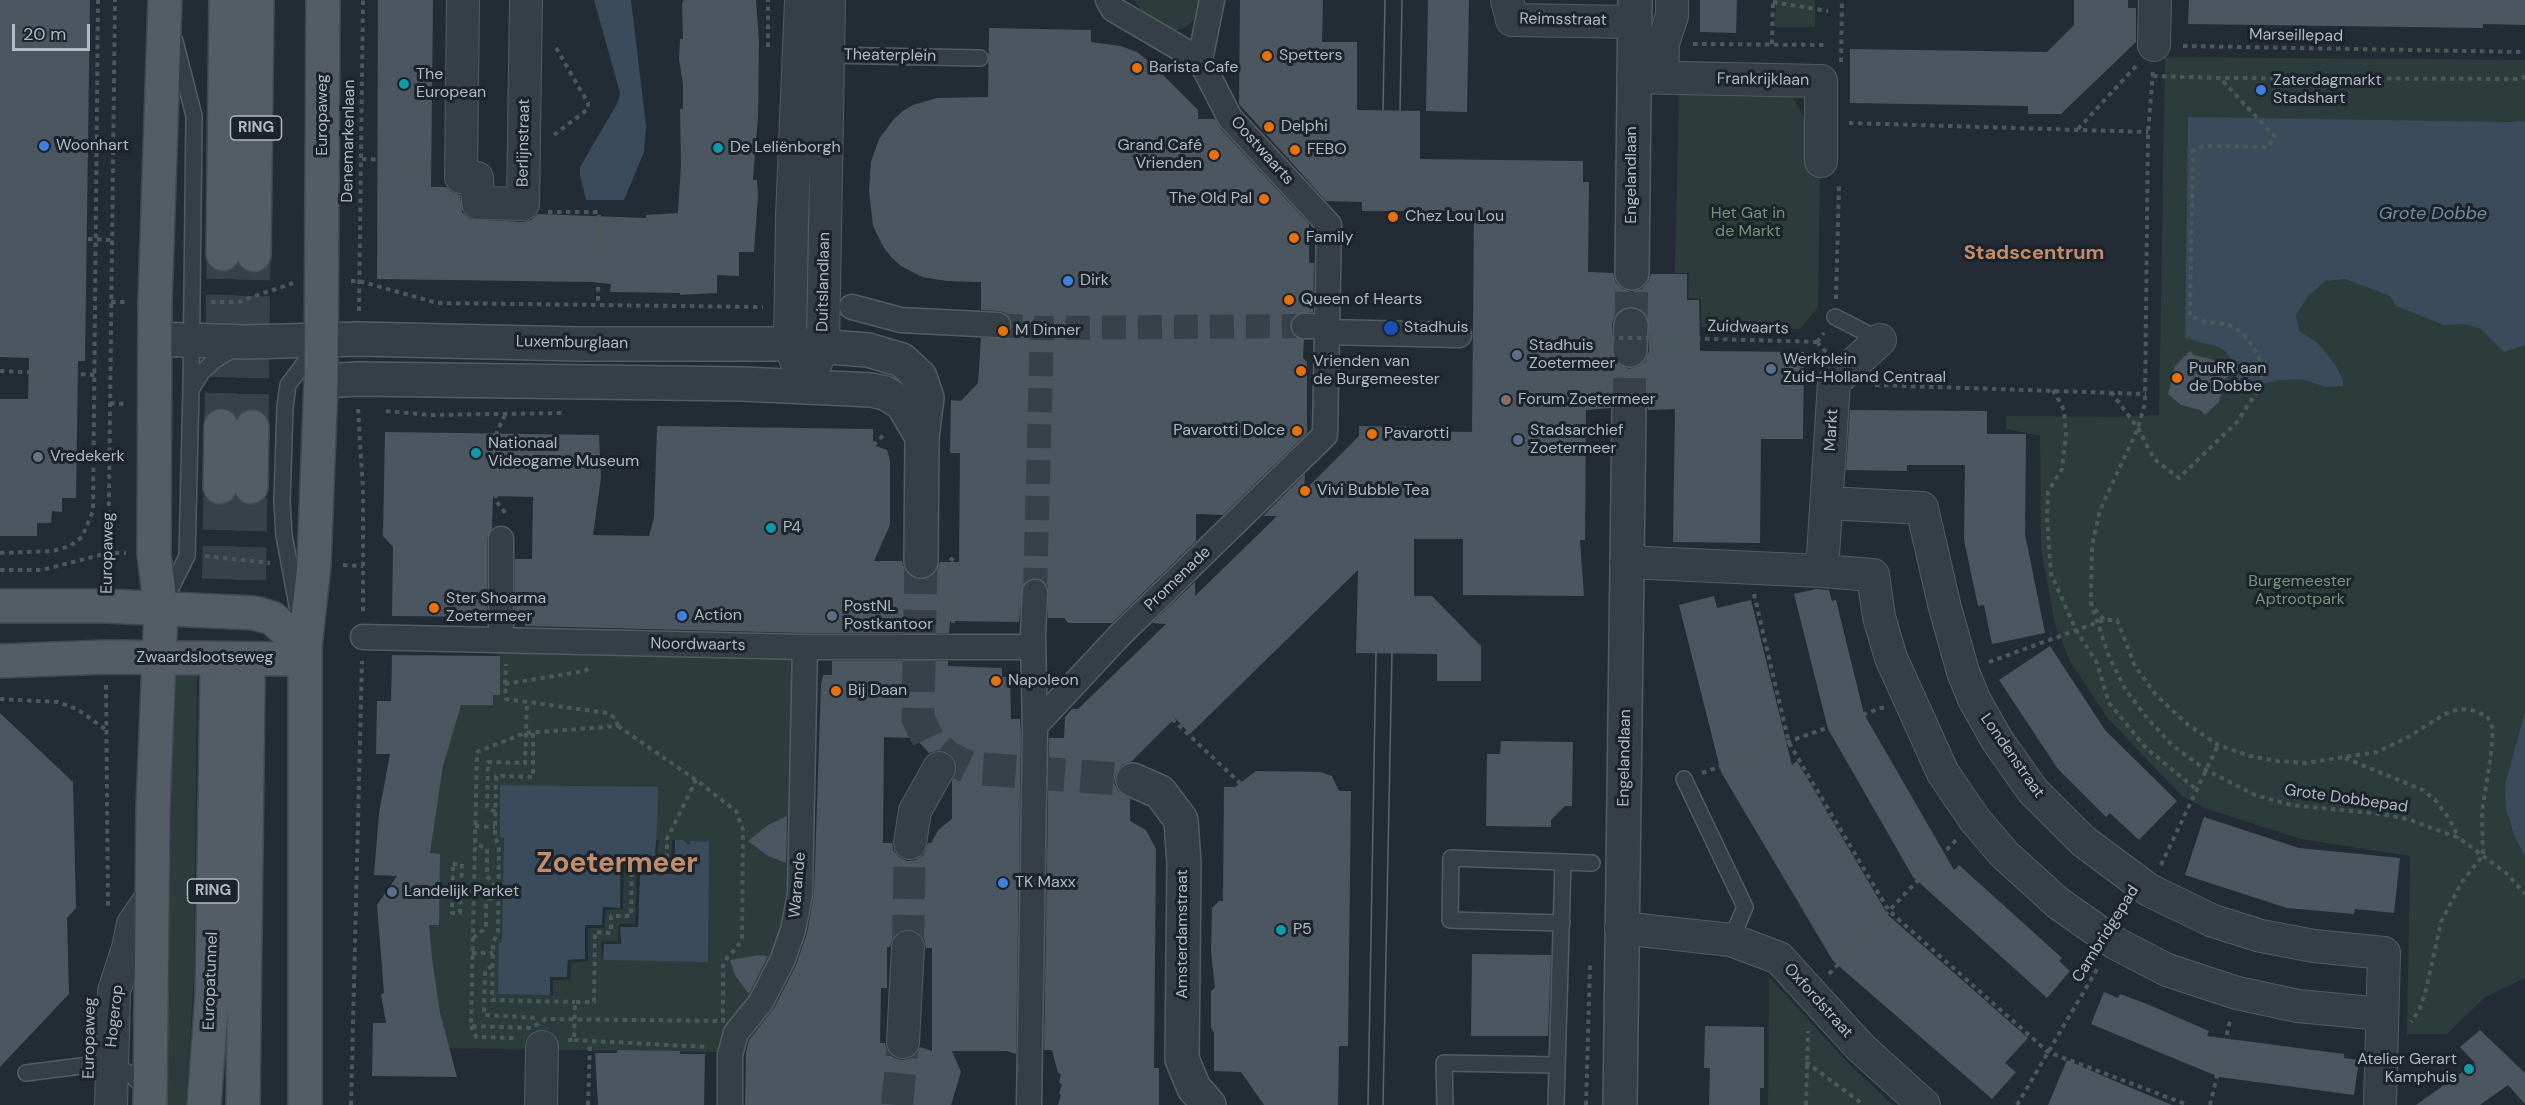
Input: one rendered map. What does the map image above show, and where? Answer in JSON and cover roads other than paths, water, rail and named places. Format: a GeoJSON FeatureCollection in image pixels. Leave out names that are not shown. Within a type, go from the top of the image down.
{"type":"FeatureCollection","features":[{"type":"Feature","properties":{"kind":"main road","name":"RING"},"geometry":{"type":"LineString","coordinates":[[226,0],[238,255],[257,0]]}},
{"type":"Feature","properties":{"kind":"main road","name":"Europaweg"},"geometry":{"type":"LineString","coordinates":[[304,1105],[305,647],[302,564],[321,381],[323,0]]}},
{"type":"Feature","properties":{"kind":"main road"},"geometry":{"type":"LineString","coordinates":[[150,1100],[155,716],[161,610],[154,554],[155,302],[165,2]]}},
{"type":"Feature","properties":{"kind":"main road"},"geometry":{"type":"LineString","coordinates":[[235,487],[236,427]]}},
{"type":"Feature","properties":{"kind":"main road","name":"Zwaardslootseweg"},"geometry":{"type":"LineString","coordinates":[[0,606],[107,606],[254,613],[272,618],[305,647],[287,658],[107,657],[0,661]]}},
{"type":"Feature","properties":{"kind":"main road","name":"Europatunnel"},"geometry":{"type":"LineString","coordinates":[[204,1105],[233,677],[243,1105]]}},
{"type":"Feature","properties":{"kind":"street","name":"Berlijnstraat"},"geometry":{"type":"LineString","coordinates":[[463,0],[461,177],[477,178],[478,203],[523,204],[526,0]]}},
{"type":"Feature","properties":{"kind":"street","name":"Duitslandlaan"},"geometry":{"type":"LineString","coordinates":[[801,0],[814,54],[822,347],[805,387]]}},
{"type":"Feature","properties":{"kind":"street","name":"Duitslandlaan"},"geometry":{"type":"LineString","coordinates":[[805,387],[790,344],[792,217],[814,54],[829,0]]}},
{"type":"Feature","properties":{"kind":"street"},"geometry":{"type":"LineString","coordinates":[[1108,0],[1113,9],[1200,60],[1212,0]]}},
{"type":"Feature","properties":{"kind":"street"},"geometry":{"type":"LineString","coordinates":[[1647,77],[1663,44],[1672,16],[1672,0]]}},
{"type":"Feature","properties":{"kind":"street"},"geometry":{"type":"LineString","coordinates":[[2154,45],[2155,0]]}},
{"type":"Feature","properties":{"kind":"street","name":"Reimsstraat"},"geometry":{"type":"LineString","coordinates":[[1510,10],[1634,11]]}},
{"type":"Feature","properties":{"kind":"street"},"geometry":{"type":"LineString","coordinates":[[1634,11],[1647,77]]}},
{"type":"Feature","properties":{"kind":"street","name":"Oostwaarts"},"geometry":{"type":"LineString","coordinates":[[1200,60],[1230,118],[1329,225],[1320,328]]}},
{"type":"Feature","properties":{"kind":"street","name":"Frankrijklaan"},"geometry":{"type":"LineString","coordinates":[[1647,77],[1821,81],[1821,161]]}},
{"type":"Feature","properties":{"kind":"street","name":"Engelandlaan"},"geometry":{"type":"LineString","coordinates":[[1632,273],[1647,77]]}},
{"type":"Feature","properties":{"kind":"street"},"geometry":{"type":"LineString","coordinates":[[852,308],[901,320],[998,326]]}},
{"type":"Feature","properties":{"kind":"street"},"geometry":{"type":"LineString","coordinates":[[1320,328],[1459,335]]}},
{"type":"Feature","properties":{"kind":"street","name":"Promenade"},"geometry":{"type":"LineString","coordinates":[[1035,726],[1119,636],[1325,435],[1320,328]]}},
{"type":"Feature","properties":{"kind":"street","name":"Luxemburglaan"},"geometry":{"type":"LineString","coordinates":[[155,339],[245,342],[358,339],[588,344],[790,344],[868,350],[902,360],[920,377],[927,398],[907,432],[921,561]]}},
{"type":"Feature","properties":{"kind":"street","name":"Markt"},"geometry":{"type":"LineString","coordinates":[[1828,503],[1834,382],[1880,340]]}},
{"type":"Feature","properties":{"kind":"street"},"geometry":{"type":"LineString","coordinates":[[321,381],[358,379],[864,389],[885,393],[902,403],[907,432]]}},
{"type":"Feature","properties":{"kind":"street","name":"Engelandlaan"},"geometry":{"type":"LineString","coordinates":[[1620,1105],[1629,411]]}},
{"type":"Feature","properties":{"kind":"street"},"geometry":{"type":"LineString","coordinates":[[1822,571],[1828,503]]}},
{"type":"Feature","properties":{"kind":"street","name":"Londenstraat"},"geometry":{"type":"LineString","coordinates":[[1828,503],[1922,508],[1944,604],[1963,672],[1974,699],[1997,740],[2033,791],[2083,841],[2149,890],[2213,921],[2261,936],[2314,946],[2384,952],[2380,1105]]}},
{"type":"Feature","properties":{"kind":"street"},"geometry":{"type":"LineString","coordinates":[[501,539],[501,639]]}},
{"type":"Feature","properties":{"kind":"street"},"geometry":{"type":"LineString","coordinates":[[1626,562],[1873,575],[1880,616],[1891,658],[1907,698],[1943,773],[1975,820],[2005,855],[2058,903],[2115,943],[2168,970],[2237,993],[2382,1023]]}},
{"type":"Feature","properties":{"kind":"street"},"geometry":{"type":"LineString","coordinates":[[1029,1105],[1035,592]]}},
{"type":"Feature","properties":{"kind":"street","name":"Noordwaarts"},"geometry":{"type":"LineString","coordinates":[[363,637],[805,647],[1033,647]]}},
{"type":"Feature","properties":{"kind":"street","name":"Warande"},"geometry":{"type":"LineString","coordinates":[[730,1105],[730,1055],[736,1033],[761,1002],[783,959],[793,930],[800,894],[805,647]]}},
{"type":"Feature","properties":{"kind":"street"},"geometry":{"type":"LineString","coordinates":[[910,843],[915,811],[939,768]]}},
{"type":"Feature","properties":{"kind":"street","name":"Amsterdamstraat"},"geometry":{"type":"LineString","coordinates":[[1132,780],[1160,792],[1181,820],[1184,864],[1182,1059],[1194,1088],[1209,1105]]}},
{"type":"Feature","properties":{"kind":"street","name":"Hogerop"},"geometry":{"type":"LineString","coordinates":[[111,1105],[114,991],[133,924],[152,898]]}},
{"type":"Feature","properties":{"kind":"street","name":"Oxfordstraat"},"geometry":{"type":"LineString","coordinates":[[1621,928],[1731,940],[1779,958],[1860,1047],[1924,1105]]}},
{"type":"Feature","properties":{"kind":"street"},"geometry":{"type":"LineString","coordinates":[[903,1042],[908,948]]}},
{"type":"Feature","properties":{"kind":"street"},"geometry":{"type":"LineString","coordinates":[[537,1035],[541,1105]]}},
{"type":"Feature","properties":{"kind":"lane"},"geometry":{"type":"LineString","coordinates":[[161,610],[187,556],[194,116],[165,2]]}},
{"type":"Feature","properties":{"kind":"lane","name":"Theaterplein"},"geometry":{"type":"LineString","coordinates":[[814,54],[980,58]]}},
{"type":"Feature","properties":{"kind":"lane"},"geometry":{"type":"LineString","coordinates":[[1835,317],[1880,340]]}},
{"type":"Feature","properties":{"kind":"lane"},"geometry":{"type":"LineString","coordinates":[[288,386],[322,339]]}},
{"type":"Feature","properties":{"kind":"lane"},"geometry":{"type":"LineString","coordinates":[[191,388],[201,372],[215,360],[245,342]]}},
{"type":"Feature","properties":{"kind":"lane"},"geometry":{"type":"LineString","coordinates":[[288,386],[321,381]]}},
{"type":"Feature","properties":{"kind":"lane","name":"Europaweg"},"geometry":{"type":"LineString","coordinates":[[288,386],[283,439],[282,502],[302,564]]}},
{"type":"Feature","properties":{"kind":"lane"},"geometry":{"type":"LineString","coordinates":[[1684,779],[1745,907],[1731,940]]}},
{"type":"Feature","properties":{"kind":"lane"},"geometry":{"type":"LineString","coordinates":[[1562,923],[1450,920],[1451,858],[1592,863]]}},
{"type":"Feature","properties":{"kind":"lane"},"geometry":{"type":"LineString","coordinates":[[1556,1105],[1563,862]]}},
{"type":"Feature","properties":{"kind":"lane"},"geometry":{"type":"LineString","coordinates":[[1445,1105],[1444,1063],[1557,1065]]}},
{"type":"Feature","properties":{"kind":"lane"},"geometry":{"type":"LineString","coordinates":[[26,1073],[89,1065],[111,1067],[130,1073],[150,1100]]}},
{"type":"Feature","properties":{"kind":"water"},"geometry":{"type":"Polygon","coordinates":[[[594,0],[631,0],[646,126],[644,152],[624,200],[586,200],[580,175],[580,167],[618,102],[620,93],[594,0]]]}},
{"type":"Feature","properties":{"kind":"water","name":"Grote Dobbe"},"geometry":{"type":"Polygon","coordinates":[[[2188,117],[2525,121],[2525,345],[2504,352],[2480,328],[2463,324],[2444,325],[2396,306],[2390,296],[2345,279],[2325,281],[2308,296],[2296,315],[2299,331],[2318,343],[2336,366],[2343,380],[2343,386],[2325,387],[2302,379],[2280,380],[2262,384],[2241,395],[2232,362],[2226,352],[2219,347],[2185,338],[2188,117]]]}},
{"type":"Feature","properties":{"kind":"water"},"geometry":{"type":"Polygon","coordinates":[[[2525,712],[2525,856],[2514,835],[2506,808],[2505,785],[2525,712]]]}},
{"type":"Feature","properties":{"kind":"water"},"geometry":{"type":"Polygon","coordinates":[[[500,785],[658,787],[656,856],[621,855],[620,908],[603,907],[602,925],[585,925],[585,959],[568,960],[567,977],[550,977],[550,995],[498,994],[499,943],[502,942],[504,838],[500,837],[500,785]]]}},
{"type":"Feature","properties":{"kind":"water"},"geometry":{"type":"Polygon","coordinates":[[[675,840],[683,840],[689,845],[691,841],[709,842],[708,962],[603,960],[604,944],[621,944],[620,927],[638,927],[639,874],[674,874],[675,840]]]}},
{"type":"Feature","properties":{"kind":"tunnel"},"geometry":{"type":"LineString","coordinates":[[221,426],[223,254]]}},
{"type":"Feature","properties":{"kind":"tunnel"},"geometry":{"type":"LineString","coordinates":[[252,427],[254,255]]}},
{"type":"Feature","properties":{"kind":"tunnel"},"geometry":{"type":"LineString","coordinates":[[1631,325],[1632,273]]}},
{"type":"Feature","properties":{"kind":"tunnel"},"geometry":{"type":"LineString","coordinates":[[998,325],[1042,328]]}},
{"type":"Feature","properties":{"kind":"tunnel"},"geometry":{"type":"LineString","coordinates":[[1035,592],[1042,328],[1304,326]]}},
{"type":"Feature","properties":{"kind":"tunnel"},"geometry":{"type":"LineString","coordinates":[[1629,411],[1630,350]]}},
{"type":"Feature","properties":{"kind":"tunnel"},"geometry":{"type":"LineString","coordinates":[[217,677],[220,487]]}},
{"type":"Feature","properties":{"kind":"tunnel"},"geometry":{"type":"LineString","coordinates":[[248,678],[251,487]]}},
{"type":"Feature","properties":{"kind":"tunnel"},"geometry":{"type":"LineString","coordinates":[[921,561],[918,718],[929,741],[947,757],[970,768],[1133,780]]}},
{"type":"Feature","properties":{"kind":"tunnel"},"geometry":{"type":"LineString","coordinates":[[908,947],[910,843]]}},
{"type":"Feature","properties":{"kind":"tunnel"},"geometry":{"type":"LineString","coordinates":[[897,1105],[903,1042]]}},
{"type":"Feature","properties":{"kind":"tram line"},"geometry":{"type":"LineString","coordinates":[[1383,110],[1385,0]]}},
{"type":"Feature","properties":{"kind":"tram line"},"geometry":{"type":"LineString","coordinates":[[1400,110],[1402,0]]}},
{"type":"Feature","properties":{"kind":"tram line"},"geometry":{"type":"LineString","coordinates":[[1368,1105],[1376,653]]}},
{"type":"Feature","properties":{"kind":"tram line"},"geometry":{"type":"LineString","coordinates":[[1383,1105],[1392,653]]}},
{"type":"Feature","properties":{"kind":"place","name":"Spetters"},"geometry":{"type":"Point","coordinates":[1267,56]}},
{"type":"Feature","properties":{"kind":"place","name":"Barista Cafe"},"geometry":{"type":"Point","coordinates":[1137,68]}},
{"type":"Feature","properties":{"kind":"place","name":"The European"},"geometry":{"type":"Point","coordinates":[404,84]}},
{"type":"Feature","properties":{"kind":"place","name":"Zaterdagmarkt Stadshart"},"geometry":{"type":"Point","coordinates":[2261,90]}},
{"type":"Feature","properties":{"kind":"place","name":"Delphi"},"geometry":{"type":"Point","coordinates":[1269,127]}},
{"type":"Feature","properties":{"kind":"place","name":"Woonhart"},"geometry":{"type":"Point","coordinates":[44,146]}},
{"type":"Feature","properties":{"kind":"place","name":"De Leliënborgh"},"geometry":{"type":"Point","coordinates":[718,148]}},
{"type":"Feature","properties":{"kind":"place","name":"FEBO"},"geometry":{"type":"Point","coordinates":[1295,150]}},
{"type":"Feature","properties":{"kind":"place","name":"Grand Café Vrienden"},"geometry":{"type":"Point","coordinates":[1214,155]}},
{"type":"Feature","properties":{"kind":"place","name":"The Old Pal"},"geometry":{"type":"Point","coordinates":[1264,199]}},
{"type":"Feature","properties":{"kind":"place","name":"Chez Lou Lou"},"geometry":{"type":"Point","coordinates":[1393,217]}},
{"type":"Feature","properties":{"kind":"place","name":"Family"},"geometry":{"type":"Point","coordinates":[1294,238]}},
{"type":"Feature","properties":{"kind":"place","name":"Dirk"},"geometry":{"type":"Point","coordinates":[1068,281]}},
{"type":"Feature","properties":{"kind":"place","name":"Queen of Hearts"},"geometry":{"type":"Point","coordinates":[1289,300]}},
{"type":"Feature","properties":{"kind":"place","name":"Stadhuis"},"geometry":{"type":"Point","coordinates":[1391,328]}},
{"type":"Feature","properties":{"kind":"place","name":"M Dinner"},"geometry":{"type":"Point","coordinates":[1003,331]}},
{"type":"Feature","properties":{"kind":"place","name":"Stadhuis Zoetermeer"},"geometry":{"type":"Point","coordinates":[1517,355]}},
{"type":"Feature","properties":{"kind":"place","name":"Werkplein Zuid-Holland Centraal"},"geometry":{"type":"Point","coordinates":[1771,369]}},
{"type":"Feature","properties":{"kind":"place","name":"Vrienden van de Burgemeester"},"geometry":{"type":"Point","coordinates":[1301,371]}},
{"type":"Feature","properties":{"kind":"place","name":"PuuRR aan de Dobbe"},"geometry":{"type":"Point","coordinates":[2177,378]}},
{"type":"Feature","properties":{"kind":"place","name":"Forum Zoetermeer"},"geometry":{"type":"Point","coordinates":[1506,400]}},
{"type":"Feature","properties":{"kind":"place","name":"Pavarotti Dolce"},"geometry":{"type":"Point","coordinates":[1297,431]}},
{"type":"Feature","properties":{"kind":"place","name":"Pavarotti"},"geometry":{"type":"Point","coordinates":[1372,434]}},
{"type":"Feature","properties":{"kind":"place","name":"Stadsarchief Zoetermeer"},"geometry":{"type":"Point","coordinates":[1518,440]}},
{"type":"Feature","properties":{"kind":"place","name":"Nationaal Videogame Museum"},"geometry":{"type":"Point","coordinates":[476,453]}},
{"type":"Feature","properties":{"kind":"place","name":"Vredekerk"},"geometry":{"type":"Point","coordinates":[38,457]}},
{"type":"Feature","properties":{"kind":"place","name":"Vivi Bubble Tea"},"geometry":{"type":"Point","coordinates":[1305,491]}},
{"type":"Feature","properties":{"kind":"place","name":"P4"},"geometry":{"type":"Point","coordinates":[771,528]}},
{"type":"Feature","properties":{"kind":"place","name":"Ster Shoarma Zoetermeer"},"geometry":{"type":"Point","coordinates":[434,608]}},
{"type":"Feature","properties":{"kind":"place","name":"Action"},"geometry":{"type":"Point","coordinates":[682,616]}},
{"type":"Feature","properties":{"kind":"place","name":"PostNL Postkantoor"},"geometry":{"type":"Point","coordinates":[832,616]}},
{"type":"Feature","properties":{"kind":"place","name":"Napoleon"},"geometry":{"type":"Point","coordinates":[996,681]}},
{"type":"Feature","properties":{"kind":"place","name":"Bij Daan"},"geometry":{"type":"Point","coordinates":[836,691]}},
{"type":"Feature","properties":{"kind":"place","name":"TK Maxx"},"geometry":{"type":"Point","coordinates":[1003,883]}},
{"type":"Feature","properties":{"kind":"place","name":"Landelijk Parket"},"geometry":{"type":"Point","coordinates":[392,892]}},
{"type":"Feature","properties":{"kind":"place","name":"P5"},"geometry":{"type":"Point","coordinates":[1281,930]}},
{"type":"Feature","properties":{"kind":"place","name":"Atelier Gerart Kamphuis"},"geometry":{"type":"Point","coordinates":[2469,1069]}},
{"type":"Feature","properties":{"kind":"district","name":"Stadscentrum"},"geometry":{"type":"Point","coordinates":[2034,254]}},
{"type":"Feature","properties":{"kind":"district","name":"Zoetermeer"},"geometry":{"type":"Point","coordinates":[617,865]}},
{"type":"Feature","properties":{"kind":"park label","name":"Het Gat in de Markt"},"geometry":{"type":"Point","coordinates":[1748,223]}},
{"type":"Feature","properties":{"kind":"park label","name":"Burgemeester Aptrootpark"},"geometry":{"type":"Point","coordinates":[2300,591]}}]}
